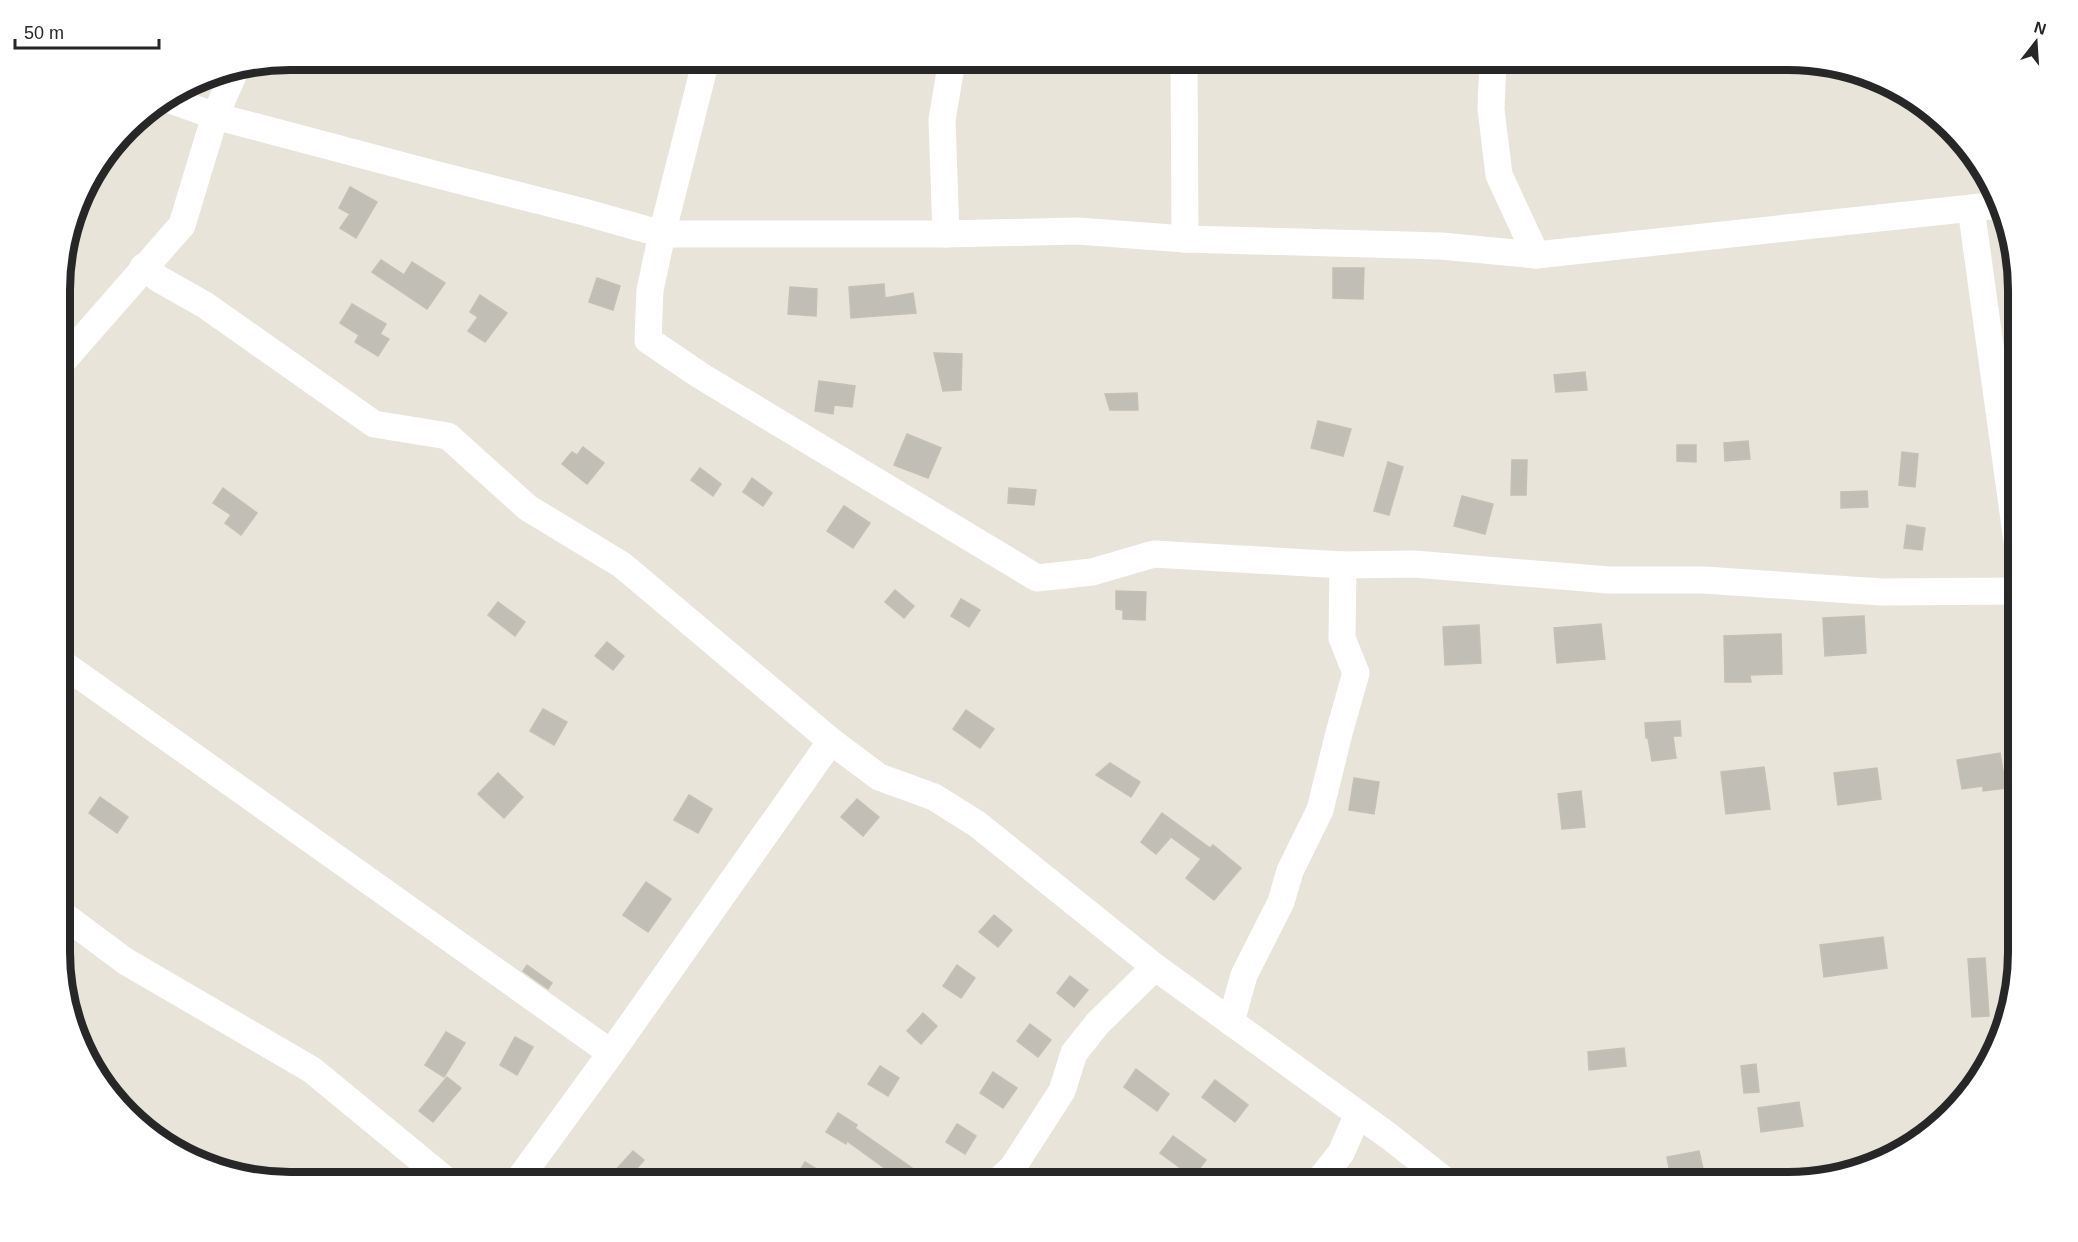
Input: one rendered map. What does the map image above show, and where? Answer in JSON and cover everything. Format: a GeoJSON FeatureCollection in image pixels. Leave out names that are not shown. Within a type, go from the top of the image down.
{"type":"FeatureCollection","features":[{"type":"Feature","properties":{"kind":"street"},"geometry":{"type":"LineString","coordinates":[[703,70],[650,290],[648,340],[701,376],[1037,578],[1092,572],[1154,554],[1343,565],[1414,564],[1610,580],[1704,580],[1881,592],[2008,591]]}},
{"type":"Feature","properties":{"kind":"street"},"geometry":{"type":"LineString","coordinates":[[946,234],[942,120],[950,70]]}},
{"type":"Feature","properties":{"kind":"street"},"geometry":{"type":"LineString","coordinates":[[1184,70],[1185,239]]}},
{"type":"Feature","properties":{"kind":"street"},"geometry":{"type":"LineString","coordinates":[[1493,70],[1491,110],[1499,175],[1536,255]]}},
{"type":"Feature","properties":{"kind":"street"},"geometry":{"type":"LineString","coordinates":[[70,353],[182,225],[215,116],[232,79]]}},
{"type":"Feature","properties":{"kind":"street"},"geometry":{"type":"LineString","coordinates":[[177,102],[215,116],[662,234],[946,234],[1078,231],[1185,239],[1441,246],[1536,255],[1991,206]]}},
{"type":"Feature","properties":{"kind":"street"},"geometry":{"type":"LineString","coordinates":[[1971,208],[2008,473]]}},
{"type":"Feature","properties":{"kind":"street"},"geometry":{"type":"LineString","coordinates":[[143,267],[159,279],[205,305],[374,424],[448,436],[528,508],[622,565],[831,741],[879,777],[934,796],[977,824],[1155,967],[1434,1172]]}},
{"type":"Feature","properties":{"kind":"street"},"geometry":{"type":"LineString","coordinates":[[1231,1022],[1244,975],[1281,902],[1290,871],[1320,810],[1356,672],[1342,638],[1343,565]]}},
{"type":"Feature","properties":{"kind":"street"},"geometry":{"type":"LineString","coordinates":[[70,669],[611,1053]]}},
{"type":"Feature","properties":{"kind":"street"},"geometry":{"type":"LineString","coordinates":[[524,1172],[831,741]]}},
{"type":"Feature","properties":{"kind":"street"},"geometry":{"type":"LineString","coordinates":[[70,920],[125,961],[312,1070],[436,1172]]}},
{"type":"Feature","properties":{"kind":"street"},"geometry":{"type":"LineString","coordinates":[[1008,1172],[1062,1091],[1074,1053],[1097,1024],[1155,967]]}},
{"type":"Feature","properties":{"kind":"street"},"geometry":{"type":"LineString","coordinates":[[1326,1172],[1341,1153],[1358,1114]]}},
{"type":"Feature","properties":{"kind":"building"},"geometry":{"type":"Polygon","coordinates":[[[350,187],[377,202],[356,238],[340,228],[350,214],[339,208],[350,187]]]}},
{"type":"Feature","properties":{"kind":"building"},"geometry":{"type":"Polygon","coordinates":[[[381,260],[404,275],[412,262],[445,283],[427,309],[372,272],[381,260]]]}},
{"type":"Feature","properties":{"kind":"building"},"geometry":{"type":"Polygon","coordinates":[[[1333,268],[1364,268],[1363,299],[1333,298],[1333,268]]]}},
{"type":"Feature","properties":{"kind":"building"},"geometry":{"type":"Polygon","coordinates":[[[597,278],[620,286],[613,310],[589,302],[597,278]]]}},
{"type":"Feature","properties":{"kind":"building"},"geometry":{"type":"Polygon","coordinates":[[[884,284],[885,298],[913,293],[916,313],[851,318],[849,287],[884,284]]]}},
{"type":"Feature","properties":{"kind":"building"},"geometry":{"type":"Polygon","coordinates":[[[790,287],[817,289],[816,316],[788,314],[790,287]]]}},
{"type":"Feature","properties":{"kind":"building"},"geometry":{"type":"Polygon","coordinates":[[[480,295],[507,313],[485,342],[468,331],[478,317],[470,312],[480,295]]]}},
{"type":"Feature","properties":{"kind":"building"},"geometry":{"type":"Polygon","coordinates":[[[352,304],[386,324],[380,334],[389,339],[378,356],[355,342],[359,335],[340,323],[352,304]]]}},
{"type":"Feature","properties":{"kind":"building"},"geometry":{"type":"Polygon","coordinates":[[[934,353],[962,354],[961,390],[943,391],[934,353]]]}},
{"type":"Feature","properties":{"kind":"building"},"geometry":{"type":"Polygon","coordinates":[[[1585,372],[1587,390],[1556,392],[1554,375],[1585,372]]]}},
{"type":"Feature","properties":{"kind":"building"},"geometry":{"type":"Polygon","coordinates":[[[819,381],[855,386],[852,407],[834,405],[833,414],[815,411],[819,381]]]}},
{"type":"Feature","properties":{"kind":"building"},"geometry":{"type":"Polygon","coordinates":[[[1137,393],[1138,410],[1110,410],[1105,394],[1137,393]]]}},
{"type":"Feature","properties":{"kind":"building"},"geometry":{"type":"Polygon","coordinates":[[[1318,421],[1351,429],[1343,456],[1311,448],[1318,421]]]}},
{"type":"Feature","properties":{"kind":"building"},"geometry":{"type":"Polygon","coordinates":[[[907,434],[941,448],[928,478],[894,465],[907,434]]]}},
{"type":"Feature","properties":{"kind":"building"},"geometry":{"type":"Polygon","coordinates":[[[1748,441],[1750,459],[1725,461],[1724,443],[1748,441]]]}},
{"type":"Feature","properties":{"kind":"building"},"geometry":{"type":"Polygon","coordinates":[[[1677,445],[1696,445],[1696,462],[1677,461],[1677,445]]]}},
{"type":"Feature","properties":{"kind":"building"},"geometry":{"type":"Polygon","coordinates":[[[583,447],[604,463],[587,484],[562,464],[572,452],[577,455],[583,447]]]}},
{"type":"Feature","properties":{"kind":"building"},"geometry":{"type":"Polygon","coordinates":[[[1902,452],[1918,454],[1915,487],[1899,485],[1902,452]]]}},
{"type":"Feature","properties":{"kind":"building"},"geometry":{"type":"Polygon","coordinates":[[[1512,460],[1527,460],[1526,495],[1511,495],[1512,460]]]}},
{"type":"Feature","properties":{"kind":"building"},"geometry":{"type":"Polygon","coordinates":[[[1388,462],[1403,467],[1389,515],[1374,511],[1388,462]]]}},
{"type":"Feature","properties":{"kind":"building"},"geometry":{"type":"Polygon","coordinates":[[[700,468],[721,484],[713,496],[691,480],[700,468]]]}},
{"type":"Feature","properties":{"kind":"building"},"geometry":{"type":"Polygon","coordinates":[[[752,478],[772,493],[763,506],[743,492],[752,478]]]}},
{"type":"Feature","properties":{"kind":"building"},"geometry":{"type":"Polygon","coordinates":[[[223,488],[257,513],[241,535],[225,523],[231,515],[213,503],[223,488]]]}},
{"type":"Feature","properties":{"kind":"building"},"geometry":{"type":"Polygon","coordinates":[[[1009,488],[1036,490],[1034,505],[1008,503],[1009,488]]]}},
{"type":"Feature","properties":{"kind":"building"},"geometry":{"type":"Polygon","coordinates":[[[1867,491],[1868,507],[1841,508],[1841,492],[1867,491]]]}},
{"type":"Feature","properties":{"kind":"building"},"geometry":{"type":"Polygon","coordinates":[[[1462,496],[1493,504],[1485,534],[1454,526],[1462,496]]]}},
{"type":"Feature","properties":{"kind":"building"},"geometry":{"type":"Polygon","coordinates":[[[844,506],[870,523],[853,548],[827,531],[844,506]]]}},
{"type":"Feature","properties":{"kind":"building"},"geometry":{"type":"Polygon","coordinates":[[[1907,525],[1925,528],[1922,550],[1904,548],[1907,525]]]}},
{"type":"Feature","properties":{"kind":"building"},"geometry":{"type":"Polygon","coordinates":[[[895,590],[914,606],[904,618],[885,602],[895,590]]]}},
{"type":"Feature","properties":{"kind":"building"},"geometry":{"type":"Polygon","coordinates":[[[1116,591],[1146,592],[1145,620],[1123,619],[1123,610],[1116,609],[1116,591]]]}},
{"type":"Feature","properties":{"kind":"building"},"geometry":{"type":"Polygon","coordinates":[[[961,599],[980,610],[969,627],[951,616],[961,599]]]}},
{"type":"Feature","properties":{"kind":"building"},"geometry":{"type":"Polygon","coordinates":[[[498,602],[525,622],[515,636],[488,615],[498,602]]]}},
{"type":"Feature","properties":{"kind":"building"},"geometry":{"type":"Polygon","coordinates":[[[1864,616],[1866,653],[1825,656],[1823,618],[1864,616]]]}},
{"type":"Feature","properties":{"kind":"building"},"geometry":{"type":"Polygon","coordinates":[[[1601,624],[1605,659],[1557,663],[1554,628],[1601,624]]]}},
{"type":"Feature","properties":{"kind":"building"},"geometry":{"type":"Polygon","coordinates":[[[1479,625],[1481,663],[1445,665],[1443,627],[1479,625]]]}},
{"type":"Feature","properties":{"kind":"building"},"geometry":{"type":"Polygon","coordinates":[[[1781,634],[1782,674],[1750,675],[1751,682],[1725,682],[1724,636],[1781,634]]]}},
{"type":"Feature","properties":{"kind":"building"},"geometry":{"type":"Polygon","coordinates":[[[607,642],[624,656],[613,670],[595,656],[607,642]]]}},
{"type":"Feature","properties":{"kind":"building"},"geometry":{"type":"Polygon","coordinates":[[[543,709],[567,722],[554,745],[530,731],[543,709]]]}},
{"type":"Feature","properties":{"kind":"building"},"geometry":{"type":"Polygon","coordinates":[[[966,710],[994,729],[980,748],[953,729],[966,710]]]}},
{"type":"Feature","properties":{"kind":"building"},"geometry":{"type":"Polygon","coordinates":[[[1680,721],[1681,736],[1673,736],[1676,758],[1652,761],[1645,723],[1680,721]]]}},
{"type":"Feature","properties":{"kind":"building"},"geometry":{"type":"Polygon","coordinates":[[[2000,753],[2006,788],[1983,791],[1983,786],[1962,789],[1957,760],[2000,753]]]}},
{"type":"Feature","properties":{"kind":"building"},"geometry":{"type":"Polygon","coordinates":[[[1110,763],[1140,782],[1131,797],[1096,775],[1110,763]]]}},
{"type":"Feature","properties":{"kind":"building"},"geometry":{"type":"Polygon","coordinates":[[[1764,767],[1770,809],[1726,814],[1721,772],[1764,767]]]}},
{"type":"Feature","properties":{"kind":"building"},"geometry":{"type":"Polygon","coordinates":[[[1877,768],[1881,799],[1838,805],[1834,773],[1877,768]]]}},
{"type":"Feature","properties":{"kind":"building"},"geometry":{"type":"Polygon","coordinates":[[[498,773],[523,797],[504,818],[478,794],[498,773]]]}},
{"type":"Feature","properties":{"kind":"building"},"geometry":{"type":"Polygon","coordinates":[[[1354,778],[1379,782],[1374,814],[1349,810],[1354,778]]]}},
{"type":"Feature","properties":{"kind":"building"},"geometry":{"type":"Polygon","coordinates":[[[1581,791],[1585,827],[1562,829],[1558,794],[1581,791]]]}},
{"type":"Feature","properties":{"kind":"building"},"geometry":{"type":"Polygon","coordinates":[[[689,795],[712,809],[698,833],[674,820],[689,795]]]}},
{"type":"Feature","properties":{"kind":"building"},"geometry":{"type":"Polygon","coordinates":[[[100,797],[128,817],[117,833],[89,813],[100,797]]]}},
{"type":"Feature","properties":{"kind":"building"},"geometry":{"type":"Polygon","coordinates":[[[857,799],[879,817],[863,836],[841,817],[857,799]]]}},
{"type":"Feature","properties":{"kind":"building"},"geometry":{"type":"Polygon","coordinates":[[[1162,813],[1210,848],[1213,845],[1241,868],[1214,900],[1186,878],[1201,859],[1171,837],[1156,854],[1141,842],[1162,813]]]}},
{"type":"Feature","properties":{"kind":"building"},"geometry":{"type":"Polygon","coordinates":[[[646,882],[671,899],[648,932],[623,915],[646,882]]]}},
{"type":"Feature","properties":{"kind":"building"},"geometry":{"type":"Polygon","coordinates":[[[994,915],[1012,930],[998,947],[979,932],[994,915]]]}},
{"type":"Feature","properties":{"kind":"building"},"geometry":{"type":"Polygon","coordinates":[[[1883,937],[1887,968],[1824,977],[1820,945],[1883,937]]]}},
{"type":"Feature","properties":{"kind":"building"},"geometry":{"type":"Polygon","coordinates":[[[1985,958],[1989,1016],[1972,1017],[1968,959],[1985,958]]]}},
{"type":"Feature","properties":{"kind":"building"},"geometry":{"type":"Polygon","coordinates":[[[527,965],[552,983],[548,989],[523,971],[527,965]]]}},
{"type":"Feature","properties":{"kind":"building"},"geometry":{"type":"Polygon","coordinates":[[[957,965],[975,978],[961,998],[943,986],[957,965]]]}},
{"type":"Feature","properties":{"kind":"building"},"geometry":{"type":"Polygon","coordinates":[[[1070,976],[1088,990],[1074,1007],[1057,993],[1070,976]]]}},
{"type":"Feature","properties":{"kind":"building"},"geometry":{"type":"Polygon","coordinates":[[[923,1013],[937,1026],[921,1044],[907,1031],[923,1013]]]}},
{"type":"Feature","properties":{"kind":"building"},"geometry":{"type":"Polygon","coordinates":[[[1030,1024],[1051,1040],[1038,1057],[1017,1041],[1030,1024]]]}},
{"type":"Feature","properties":{"kind":"building"},"geometry":{"type":"Polygon","coordinates":[[[446,1032],[465,1043],[444,1077],[425,1065],[446,1032]]]}},
{"type":"Feature","properties":{"kind":"building"},"geometry":{"type":"Polygon","coordinates":[[[515,1037],[533,1047],[517,1075],[500,1065],[515,1037]]]}},
{"type":"Feature","properties":{"kind":"building"},"geometry":{"type":"Polygon","coordinates":[[[1624,1048],[1626,1066],[1589,1070],[1588,1052],[1624,1048]]]}},
{"type":"Feature","properties":{"kind":"building"},"geometry":{"type":"Polygon","coordinates":[[[1756,1064],[1759,1092],[1744,1093],[1741,1066],[1756,1064]]]}},
{"type":"Feature","properties":{"kind":"building"},"geometry":{"type":"Polygon","coordinates":[[[880,1066],[899,1078],[888,1096],[868,1084],[880,1066]]]}},
{"type":"Feature","properties":{"kind":"building"},"geometry":{"type":"Polygon","coordinates":[[[1136,1069],[1169,1094],[1157,1111],[1124,1087],[1136,1069]]]}},
{"type":"Feature","properties":{"kind":"building"},"geometry":{"type":"Polygon","coordinates":[[[993,1072],[1017,1088],[1003,1108],[980,1093],[993,1072]]]}},
{"type":"Feature","properties":{"kind":"building"},"geometry":{"type":"Polygon","coordinates":[[[447,1077],[461,1088],[433,1122],[419,1111],[447,1077]]]}},
{"type":"Feature","properties":{"kind":"building"},"geometry":{"type":"Polygon","coordinates":[[[1215,1080],[1248,1105],[1235,1122],[1202,1097],[1215,1080]]]}},
{"type":"Feature","properties":{"kind":"building"},"geometry":{"type":"Polygon","coordinates":[[[1799,1102],[1803,1126],[1761,1132],[1758,1108],[1799,1102]]]}},
{"type":"Feature","properties":{"kind":"building"},"geometry":{"type":"Polygon","coordinates":[[[838,1113],[857,1125],[855,1128],[918,1172],[890,1172],[847,1141],[846,1144],[826,1132],[838,1113]]]}},
{"type":"Feature","properties":{"kind":"building"},"geometry":{"type":"Polygon","coordinates":[[[957,1124],[976,1136],[965,1154],[946,1142],[957,1124]]]}},
{"type":"Feature","properties":{"kind":"building"},"geometry":{"type":"Polygon","coordinates":[[[1173,1136],[1206,1160],[1197,1172],[1186,1172],[1160,1153],[1173,1136]]]}},
{"type":"Feature","properties":{"kind":"building"},"geometry":{"type":"Polygon","coordinates":[[[633,1151],[644,1160],[634,1172],[614,1172],[633,1151]]]}},
{"type":"Feature","properties":{"kind":"building"},"geometry":{"type":"Polygon","coordinates":[[[1699,1151],[1704,1172],[1670,1172],[1667,1157],[1699,1151]]]}},
{"type":"Feature","properties":{"kind":"building"},"geometry":{"type":"Polygon","coordinates":[[[805,1162],[821,1172],[799,1172],[805,1162]]]}}]}
